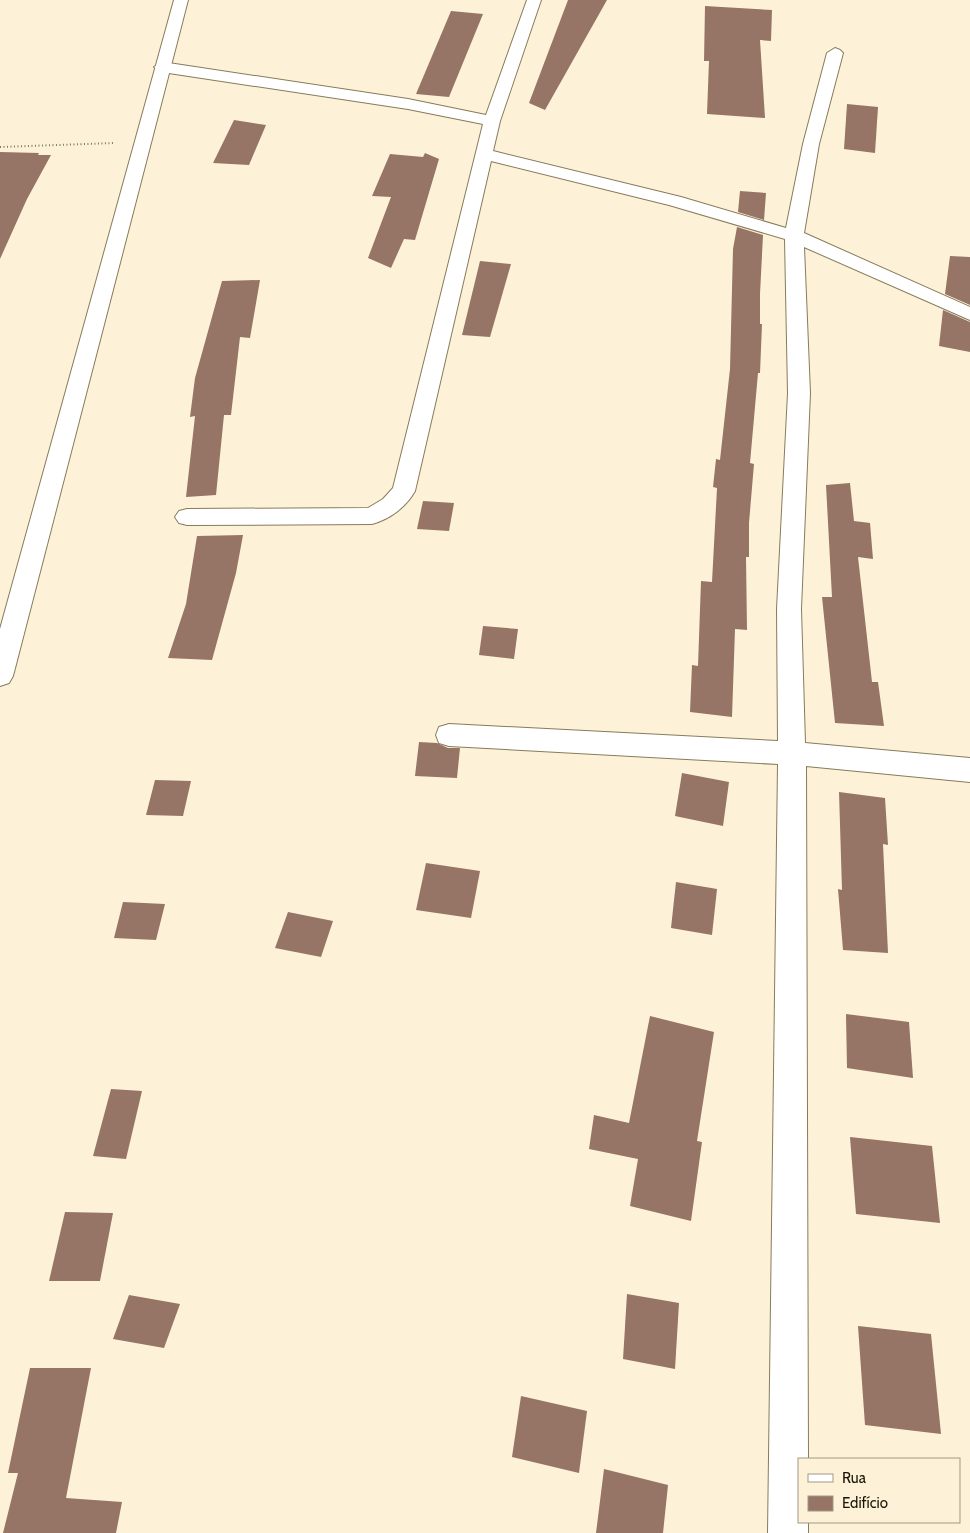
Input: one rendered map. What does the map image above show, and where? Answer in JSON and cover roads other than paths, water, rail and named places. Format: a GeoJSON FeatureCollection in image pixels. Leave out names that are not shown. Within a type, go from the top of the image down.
{"type":"FeatureCollection","features":[{"type":"Feature","properties":{"kind":"street"},"geometry":{"type":"LineString","coordinates":[[0,676],[181,0]]}},
{"type":"Feature","properties":{"kind":"street"},"geometry":{"type":"LineString","coordinates":[[186,517],[372,516],[391,505],[404,491],[492,121],[534,0]]}},
{"type":"Feature","properties":{"kind":"street"},"geometry":{"type":"LineString","coordinates":[[788,1533],[792,753],[789,609],[799,393],[794,236],[811,144],[835,54]]}},
{"type":"Feature","properties":{"kind":"street"},"geometry":{"type":"LineString","coordinates":[[162,67],[408,104],[492,121]]}},
{"type":"Feature","properties":{"kind":"street"},"geometry":{"type":"LineString","coordinates":[[485,154],[674,200],[794,236],[970,314]]}},
{"type":"Feature","properties":{"kind":"street"},"geometry":{"type":"LineString","coordinates":[[449,735],[792,753],[970,770]]}}]}
